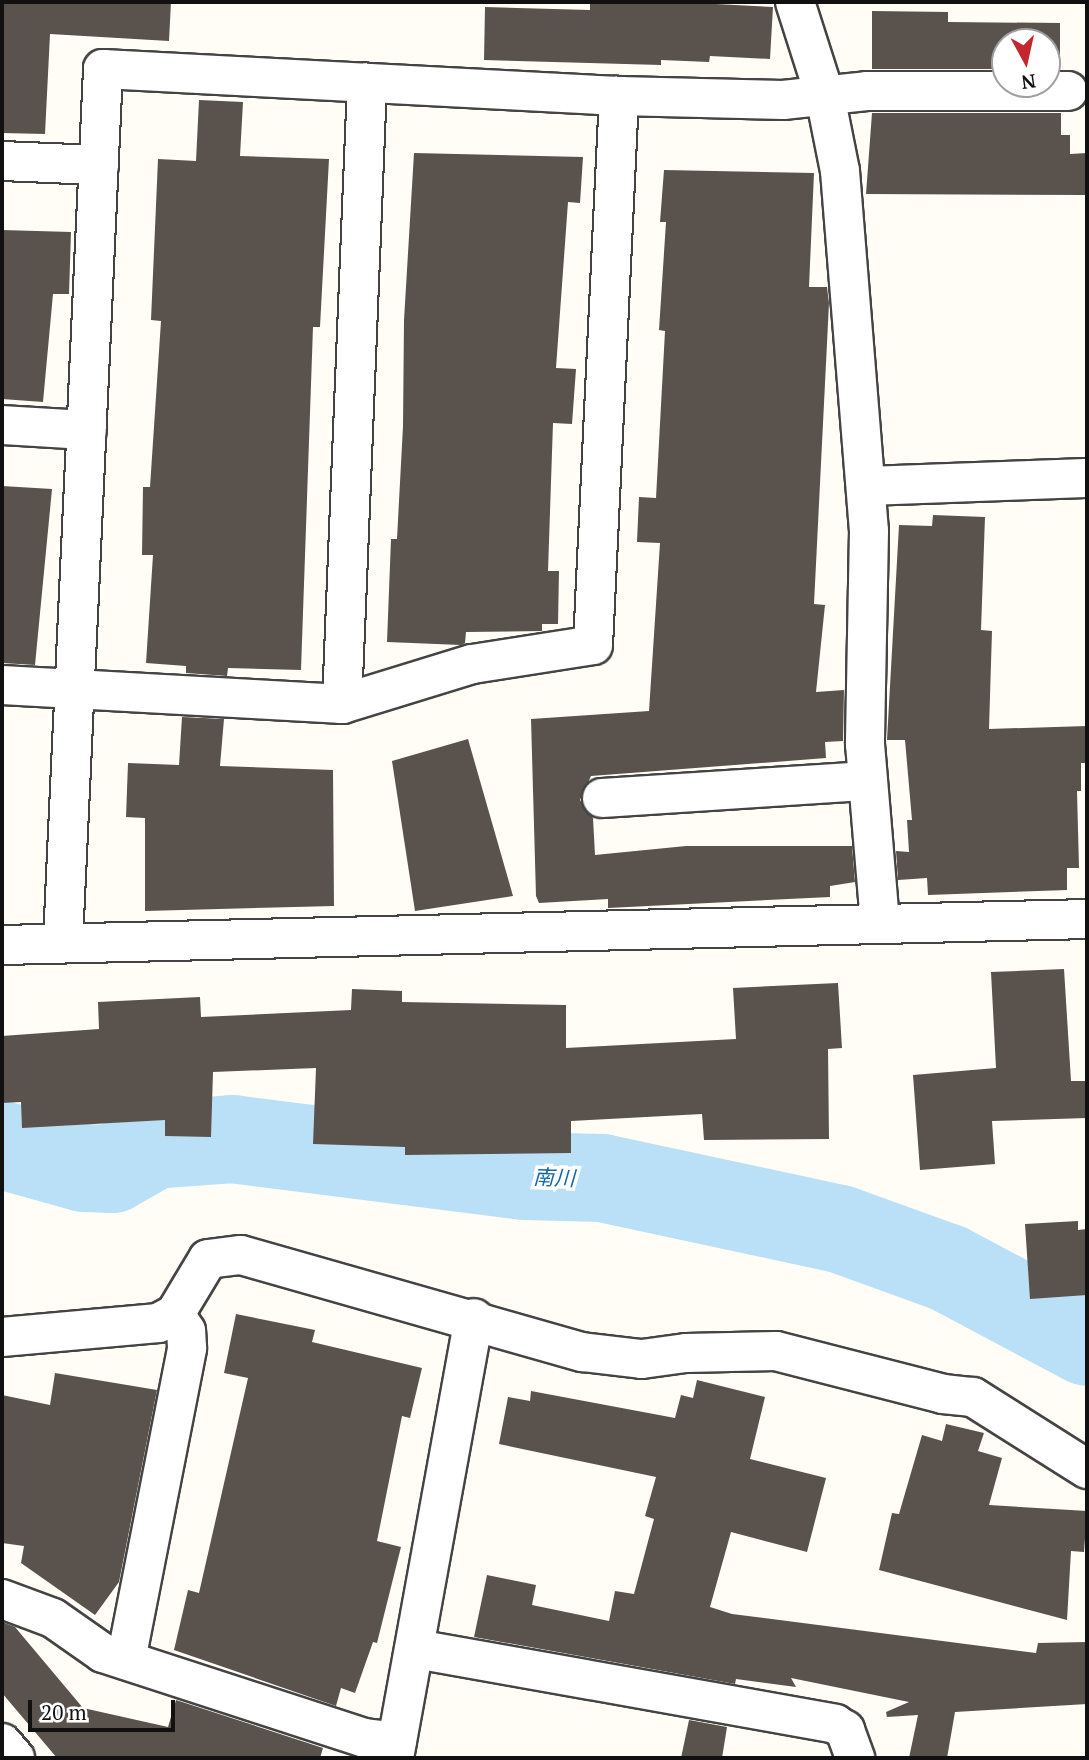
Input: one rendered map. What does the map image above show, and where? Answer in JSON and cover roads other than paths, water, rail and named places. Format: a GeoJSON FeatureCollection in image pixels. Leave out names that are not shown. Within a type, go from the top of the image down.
{"type":"FeatureCollection","features":[{"type":"Feature","properties":{"kind":"street"},"geometry":{"type":"LineString","coordinates":[[795,2],[825,96],[840,171],[866,486],[867,781],[880,923]]}},
{"type":"Feature","properties":{"kind":"street"},"geometry":{"type":"LineString","coordinates":[[63,941],[103,69],[619,96],[783,100],[867,91],[1068,91]]}},
{"type":"Feature","properties":{"kind":"street"},"geometry":{"type":"LineString","coordinates":[[342,704],[367,83]]}},
{"type":"Feature","properties":{"kind":"street"},"geometry":{"type":"LineString","coordinates":[[2,685],[342,704],[472,664],[593,645],[619,96]]}},
{"type":"Feature","properties":{"kind":"street"},"geometry":{"type":"LineString","coordinates":[[2,161],[99,164]]}},
{"type":"Feature","properties":{"kind":"street"},"geometry":{"type":"LineString","coordinates":[[2,425],[87,430]]}},
{"type":"Feature","properties":{"kind":"street"},"geometry":{"type":"LineString","coordinates":[[866,486],[1087,478]]}},
{"type":"Feature","properties":{"kind":"street"},"geometry":{"type":"LineString","coordinates":[[602,798],[867,781]]}},
{"type":"Feature","properties":{"kind":"street"},"geometry":{"type":"LineString","coordinates":[[2,945],[63,941],[1087,919]]}},
{"type":"Feature","properties":{"kind":"street"},"geometry":{"type":"LineString","coordinates":[[2,1337],[138,1327],[175,1314],[208,1259],[241,1255],[474,1318],[548,1344],[608,1356],[642,1359],[686,1353],[776,1351],[943,1394],[973,1397],[1087,1469]]}},
{"type":"Feature","properties":{"kind":"street"},"geometry":{"type":"LineString","coordinates":[[126,1660],[187,1348],[186,1331],[175,1314]]}},
{"type":"Feature","properties":{"kind":"street"},"geometry":{"type":"LineString","coordinates":[[2,1599],[53,1618],[81,1640],[126,1660],[396,1750],[474,1318]]}},
{"type":"Feature","properties":{"kind":"street"},"geometry":{"type":"LineString","coordinates":[[416,1649],[835,1724],[845,1730],[855,1758]]}},
{"type":"Feature","properties":{"kind":"street"},"geometry":{"type":"LineString","coordinates":[[2,1743],[15,1758]]}},
{"type":"Feature","properties":{"kind":"waterway","name":"南川"},"geometry":{"type":"LineString","coordinates":[[2,1145],[84,1168],[112,1169],[154,1145],[232,1139],[524,1176],[602,1178],[840,1229],[948,1268],[1087,1342]]}}]}
